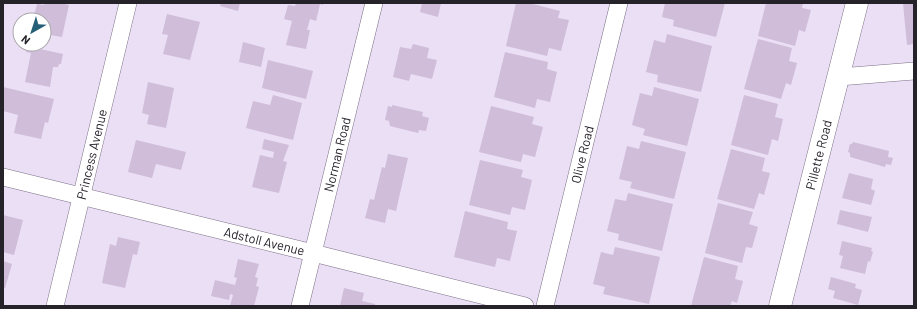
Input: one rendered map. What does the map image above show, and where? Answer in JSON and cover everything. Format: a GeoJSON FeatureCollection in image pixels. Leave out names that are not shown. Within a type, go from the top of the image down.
{"type":"FeatureCollection","features":[{"type":"Feature","properties":{"kind":"street","name":"Princess Avenue"},"geometry":{"type":"LineString","coordinates":[[55,306],[128,3]]}},
{"type":"Feature","properties":{"kind":"street","name":"Norman Road"},"geometry":{"type":"LineString","coordinates":[[300,306],[374,3]]}},
{"type":"Feature","properties":{"kind":"street","name":"Olive Road"},"geometry":{"type":"LineString","coordinates":[[545,306],[619,3]]}},
{"type":"Feature","properties":{"kind":"street","name":"Pillette Road"},"geometry":{"type":"LineString","coordinates":[[780,306],[857,3]]}},
{"type":"Feature","properties":{"kind":"street"},"geometry":{"type":"LineString","coordinates":[[839,77],[914,71]]}},
{"type":"Feature","properties":{"kind":"street","name":"Adstoll Avenue"},"geometry":{"type":"LineString","coordinates":[[3,177],[525,306]]}},
{"type":"Feature","properties":{"kind":"building"},"geometry":{"type":"Polygon","coordinates":[[[45,3],[60,3],[69,5],[62,37],[52,35],[52,12],[35,12],[37,4],[44,5],[45,3]]]}},
{"type":"Feature","properties":{"kind":"building"},"geometry":{"type":"Polygon","coordinates":[[[221,3],[240,3],[238,11],[220,6],[221,3]]]}},
{"type":"Feature","properties":{"kind":"building"},"geometry":{"type":"Polygon","coordinates":[[[296,3],[323,3],[323,5],[320,4],[316,21],[310,19],[307,30],[310,30],[306,49],[286,45],[292,21],[284,19],[288,5],[295,6],[296,3]]]}},
{"type":"Feature","properties":{"kind":"building"},"geometry":{"type":"Polygon","coordinates":[[[422,3],[441,3],[438,17],[420,12],[422,3]]]}},
{"type":"Feature","properties":{"kind":"building"},"geometry":{"type":"Polygon","coordinates":[[[516,3],[529,3],[560,11],[558,18],[569,20],[561,51],[549,48],[547,56],[506,46],[516,3]]]}},
{"type":"Feature","properties":{"kind":"building"},"geometry":{"type":"Polygon","coordinates":[[[665,3],[725,3],[716,37],[673,26],[674,20],[662,17],[665,3]]]}},
{"type":"Feature","properties":{"kind":"building"},"geometry":{"type":"Polygon","coordinates":[[[766,3],[803,3],[802,8],[811,10],[805,32],[799,30],[795,46],[758,36],[766,3]]]}},
{"type":"Feature","properties":{"kind":"building"},"geometry":{"type":"Polygon","coordinates":[[[903,3],[914,3],[914,44],[907,45],[903,3]]]}},
{"type":"Feature","properties":{"kind":"building"},"geometry":{"type":"Polygon","coordinates":[[[167,14],[200,22],[190,60],[163,54],[168,35],[162,34],[167,14]]]}},
{"type":"Feature","properties":{"kind":"building"},"geometry":{"type":"Polygon","coordinates":[[[667,34],[712,46],[701,92],[657,82],[658,75],[646,72],[654,40],[665,43],[667,34]]]}},
{"type":"Feature","properties":{"kind":"building"},"geometry":{"type":"Polygon","coordinates":[[[758,39],[792,48],[789,61],[797,63],[791,85],[786,83],[781,99],[744,89],[758,39]]]}},
{"type":"Feature","properties":{"kind":"building"},"geometry":{"type":"Polygon","coordinates":[[[243,42],[265,48],[261,67],[239,62],[243,42]]]}},
{"type":"Feature","properties":{"kind":"building"},"geometry":{"type":"Polygon","coordinates":[[[413,44],[429,48],[427,58],[437,60],[432,79],[411,74],[409,81],[393,77],[400,47],[411,49],[413,44]]]}},
{"type":"Feature","properties":{"kind":"building"},"geometry":{"type":"Polygon","coordinates":[[[26,52],[52,52],[63,54],[61,64],[59,64],[58,67],[53,67],[50,87],[25,82],[31,53],[26,52]]]}},
{"type":"Feature","properties":{"kind":"building"},"geometry":{"type":"Polygon","coordinates":[[[505,52],[548,62],[547,69],[557,72],[550,102],[537,99],[535,108],[494,97],[505,52]]]}},
{"type":"Feature","properties":{"kind":"building"},"geometry":{"type":"Polygon","coordinates":[[[268,60],[313,71],[306,99],[262,88],[268,60]]]}},
{"type":"Feature","properties":{"kind":"building"},"geometry":{"type":"Polygon","coordinates":[[[148,82],[174,88],[166,128],[147,124],[149,115],[142,113],[148,82]]]}},
{"type":"Feature","properties":{"kind":"building"},"geometry":{"type":"Polygon","coordinates":[[[3,87],[54,99],[48,123],[45,122],[41,139],[14,133],[18,115],[3,111],[3,87]]]}},
{"type":"Feature","properties":{"kind":"building"},"geometry":{"type":"Polygon","coordinates":[[[654,87],[699,99],[687,146],[643,135],[645,129],[632,125],[640,93],[652,96],[654,87]]]}},
{"type":"Feature","properties":{"kind":"building"},"geometry":{"type":"Polygon","coordinates":[[[273,95],[302,103],[293,140],[246,128],[253,101],[270,105],[273,95]]]}},
{"type":"Feature","properties":{"kind":"building"},"geometry":{"type":"Polygon","coordinates":[[[744,95],[778,104],[775,117],[783,119],[778,141],[772,139],[768,155],[731,145],[744,95]]]}},
{"type":"Feature","properties":{"kind":"building"},"geometry":{"type":"Polygon","coordinates":[[[392,105],[423,112],[422,116],[429,118],[426,131],[419,130],[418,133],[390,126],[389,121],[385,120],[388,106],[392,107],[392,105]]]}},
{"type":"Feature","properties":{"kind":"building"},"geometry":{"type":"Polygon","coordinates":[[[491,106],[534,117],[532,124],[543,127],[535,157],[523,154],[521,162],[479,152],[491,106]]]}},
{"type":"Feature","properties":{"kind":"building"},"geometry":{"type":"Polygon","coordinates":[[[264,139],[289,145],[283,161],[287,162],[279,193],[252,187],[260,155],[273,158],[274,152],[262,149],[264,139]]]}},
{"type":"Feature","properties":{"kind":"building"},"geometry":{"type":"Polygon","coordinates":[[[136,140],[186,152],[181,170],[156,164],[152,178],[128,172],[136,140]]]}},
{"type":"Feature","properties":{"kind":"building"},"geometry":{"type":"Polygon","coordinates":[[[641,141],[686,152],[674,199],[630,188],[632,182],[619,179],[627,146],[639,149],[641,141]]]}},
{"type":"Feature","properties":{"kind":"building"},"geometry":{"type":"Polygon","coordinates":[[[853,142],[889,151],[888,157],[893,158],[891,165],[886,164],[885,167],[850,157],[850,153],[848,152],[850,144],[853,142]]]}},
{"type":"Feature","properties":{"kind":"building"},"geometry":{"type":"Polygon","coordinates":[[[731,149],[765,158],[762,171],[770,173],[764,195],[759,193],[754,209],[717,199],[731,149]]]}},
{"type":"Feature","properties":{"kind":"building"},"geometry":{"type":"Polygon","coordinates":[[[388,154],[408,158],[396,211],[388,209],[385,223],[365,218],[370,199],[374,200],[382,167],[385,168],[388,154]]]}},
{"type":"Feature","properties":{"kind":"building"},"geometry":{"type":"Polygon","coordinates":[[[480,160],[523,170],[521,177],[532,180],[525,210],[512,207],[510,215],[469,205],[480,160]]]}},
{"type":"Feature","properties":{"kind":"building"},"geometry":{"type":"Polygon","coordinates":[[[849,173],[873,179],[871,189],[875,191],[871,205],[842,198],[849,173]]]}},
{"type":"Feature","properties":{"kind":"building"},"geometry":{"type":"Polygon","coordinates":[[[628,193],[673,204],[662,251],[618,240],[619,234],[607,231],[615,199],[626,201],[628,193]]]}},
{"type":"Feature","properties":{"kind":"building"},"geometry":{"type":"Polygon","coordinates":[[[718,203],[753,212],[749,224],[758,227],[752,248],[746,247],[742,263],[705,253],[718,203]]]}},
{"type":"Feature","properties":{"kind":"building"},"geometry":{"type":"Polygon","coordinates":[[[840,210],[872,217],[868,232],[837,224],[840,210]]]}},
{"type":"Feature","properties":{"kind":"building"},"geometry":{"type":"Polygon","coordinates":[[[465,211],[508,222],[507,229],[517,231],[510,261],[497,258],[495,267],[454,257],[465,211]]]}},
{"type":"Feature","properties":{"kind":"building"},"geometry":{"type":"Polygon","coordinates":[[[3,215],[23,220],[14,255],[3,252],[3,215]]]}},
{"type":"Feature","properties":{"kind":"building"},"geometry":{"type":"Polygon","coordinates":[[[118,237],[140,242],[137,255],[133,254],[125,288],[102,283],[110,244],[116,246],[118,237]]]}},
{"type":"Feature","properties":{"kind":"building"},"geometry":{"type":"Polygon","coordinates":[[[842,241],[872,248],[871,251],[873,252],[870,262],[868,261],[865,274],[840,268],[843,256],[839,255],[842,241]]]}},
{"type":"Feature","properties":{"kind":"building"},"geometry":{"type":"Polygon","coordinates":[[[615,247],[660,257],[649,304],[603,294],[605,287],[593,284],[601,252],[613,255],[615,247]]]}},
{"type":"Feature","properties":{"kind":"building"},"geometry":{"type":"Polygon","coordinates":[[[704,257],[738,266],[735,279],[743,281],[737,303],[732,301],[730,306],[691,306],[704,257]]]}},
{"type":"Feature","properties":{"kind":"building"},"geometry":{"type":"Polygon","coordinates":[[[238,259],[259,264],[255,277],[258,278],[256,286],[259,287],[254,306],[230,306],[233,295],[230,294],[229,300],[211,296],[215,280],[235,285],[237,278],[234,277],[238,259]]]}},
{"type":"Feature","properties":{"kind":"building"},"geometry":{"type":"Polygon","coordinates":[[[3,261],[12,264],[5,288],[3,288],[3,261]]]}},
{"type":"Feature","properties":{"kind":"building"},"geometry":{"type":"Polygon","coordinates":[[[831,277],[856,284],[855,288],[862,290],[858,305],[833,298],[835,291],[828,289],[831,277]]]}},
{"type":"Feature","properties":{"kind":"building"},"geometry":{"type":"Polygon","coordinates":[[[344,288],[364,293],[362,301],[375,304],[375,306],[340,306],[344,288]]]}}]}
